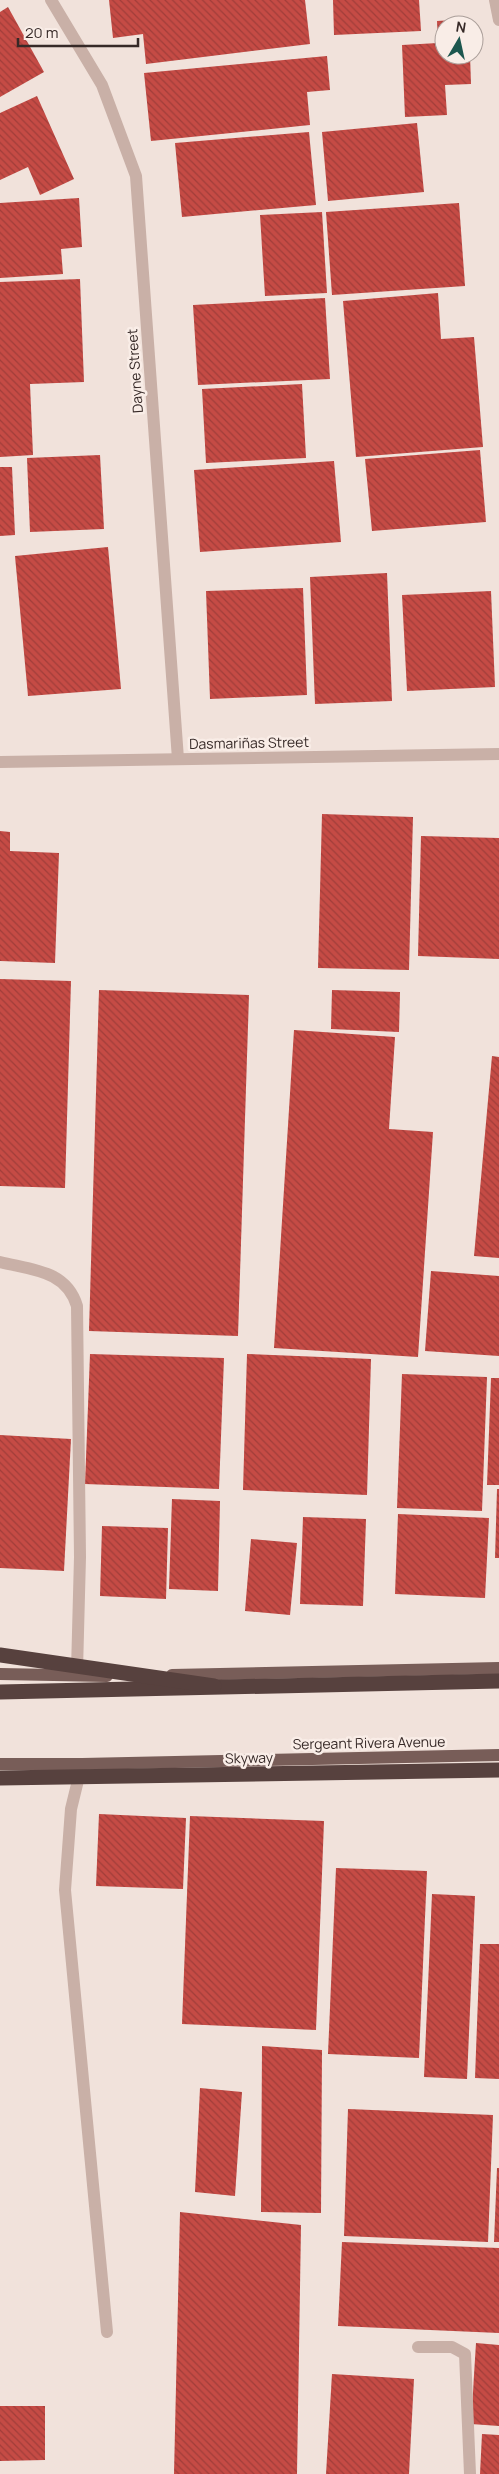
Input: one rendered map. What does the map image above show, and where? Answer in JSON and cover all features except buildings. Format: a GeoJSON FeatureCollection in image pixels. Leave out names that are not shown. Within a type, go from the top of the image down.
{"type":"FeatureCollection","features":[{"type":"Feature","properties":{"kind":"highway"},"geometry":{"type":"LineString","coordinates":[[0,1654],[214,1686]]}},
{"type":"Feature","properties":{"kind":"highway"},"geometry":{"type":"LineString","coordinates":[[0,1692],[499,1681]]}},
{"type":"Feature","properties":{"kind":"highway","name":"Skyway"},"geometry":{"type":"LineString","coordinates":[[0,1778],[499,1770]]}},
{"type":"Feature","properties":{"kind":"main road"},"geometry":{"type":"LineString","coordinates":[[0,1654],[108,1676]]}},
{"type":"Feature","properties":{"kind":"main road"},"geometry":{"type":"LineString","coordinates":[[0,1674],[108,1676],[499,1668]]}},
{"type":"Feature","properties":{"kind":"main road","name":"Sergeant Rivera Avenue"},"geometry":{"type":"LineString","coordinates":[[0,1764],[82,1764],[499,1754]]}},
{"type":"Feature","properties":{"kind":"street","name":"Dayne Street"},"geometry":{"type":"LineString","coordinates":[[51,0],[102,85],[136,176],[178,759]]}},
{"type":"Feature","properties":{"kind":"street"},"geometry":{"type":"LineString","coordinates":[[495,0],[499,20]]}},
{"type":"Feature","properties":{"kind":"street","name":"Dasmariñas Street"},"geometry":{"type":"LineString","coordinates":[[0,762],[499,754]]}},
{"type":"Feature","properties":{"kind":"street"},"geometry":{"type":"LineString","coordinates":[[0,1262],[51,1275],[64,1282],[70,1289],[77,1306],[80,1557],[77,1670]]}},
{"type":"Feature","properties":{"kind":"street"},"geometry":{"type":"LineString","coordinates":[[82,1764],[71,1809],[66,1890],[107,2332]]}},
{"type":"Feature","properties":{"kind":"street"},"geometry":{"type":"LineString","coordinates":[[418,2347],[452,2347],[465,2354],[470,2474]]}}]}
